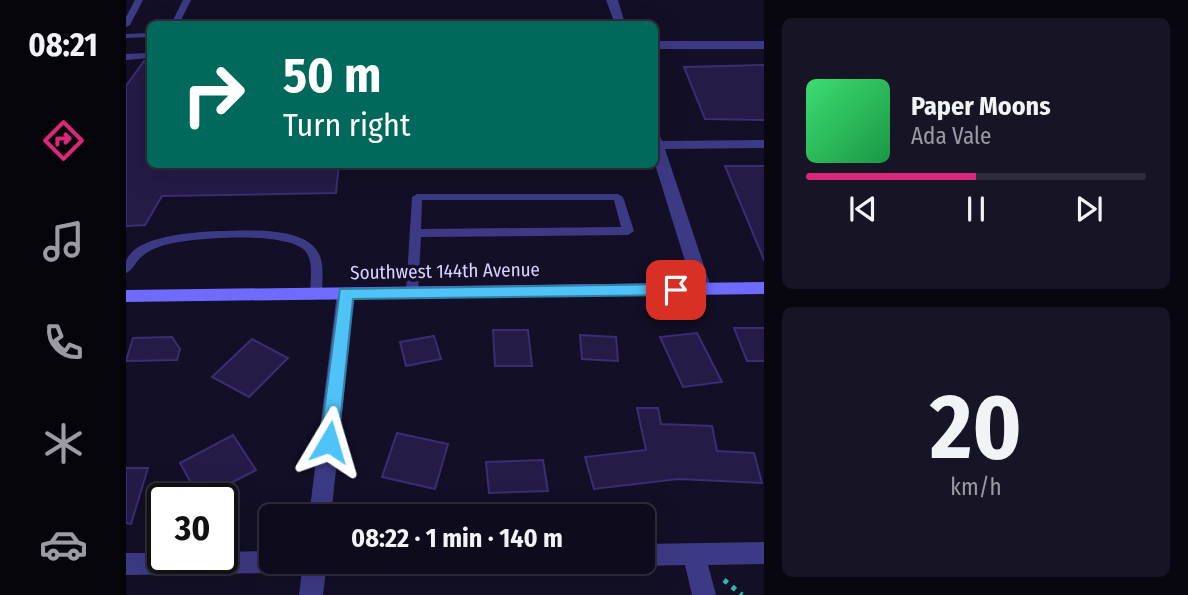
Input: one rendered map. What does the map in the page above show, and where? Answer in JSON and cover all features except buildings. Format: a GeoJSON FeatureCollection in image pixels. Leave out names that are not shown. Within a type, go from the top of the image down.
{"type":"FeatureCollection","features":[{"type":"Feature","properties":{"kind":"street"},"geometry":{"type":"LineString","coordinates":[[612,0],[619,21]]}},
{"type":"Feature","properties":{"kind":"street"},"geometry":{"type":"LineString","coordinates":[[658,45],[764,45]]}},
{"type":"Feature","properties":{"kind":"street"},"geometry":{"type":"LineString","coordinates":[[658,141],[764,144]]}},
{"type":"Feature","properties":{"kind":"street"},"geometry":{"type":"LineString","coordinates":[[658,147],[702,289]]}},
{"type":"Feature","properties":{"kind":"street","name":"Southwest 144th Avenue"},"geometry":{"type":"LineString","coordinates":[[126,296],[764,288]]}},
{"type":"Feature","properties":{"kind":"street"},"geometry":{"type":"LineString","coordinates":[[321,504],[346,293]]}},
{"type":"Feature","properties":{"kind":"street"},"geometry":{"type":"LineString","coordinates":[[655,555],[764,553]]}},
{"type":"Feature","properties":{"kind":"street"},"geometry":{"type":"LineString","coordinates":[[694,555],[704,595]]}},
{"type":"Feature","properties":{"kind":"street"},"geometry":{"type":"LineString","coordinates":[[126,564],[259,562]]}},
{"type":"Feature","properties":{"kind":"street"},"geometry":{"type":"LineString","coordinates":[[312,595],[314,574]]}},
{"type":"Feature","properties":{"kind":"lane"},"geometry":{"type":"LineString","coordinates":[[126,25],[139,0]]}},
{"type":"Feature","properties":{"kind":"lane"},"geometry":{"type":"LineString","coordinates":[[176,21],[187,0]]}},
{"type":"Feature","properties":{"kind":"lane"},"geometry":{"type":"LineString","coordinates":[[126,36],[147,35]]}},
{"type":"Feature","properties":{"kind":"lane"},"geometry":{"type":"LineString","coordinates":[[126,57],[147,57]]}},
{"type":"Feature","properties":{"kind":"lane"},"geometry":{"type":"LineString","coordinates":[[412,293],[415,233],[417,197],[618,197],[628,231],[415,233]]}},
{"type":"Feature","properties":{"kind":"lane"},"geometry":{"type":"LineString","coordinates":[[126,269],[139,252],[172,237],[281,236],[297,239],[309,247],[317,260],[316,294]]}},
{"type":"Feature","properties":{"kind":"route"},"geometry":{"type":"LineString","coordinates":[[329,442],[346,293],[676,290]]}}]}
